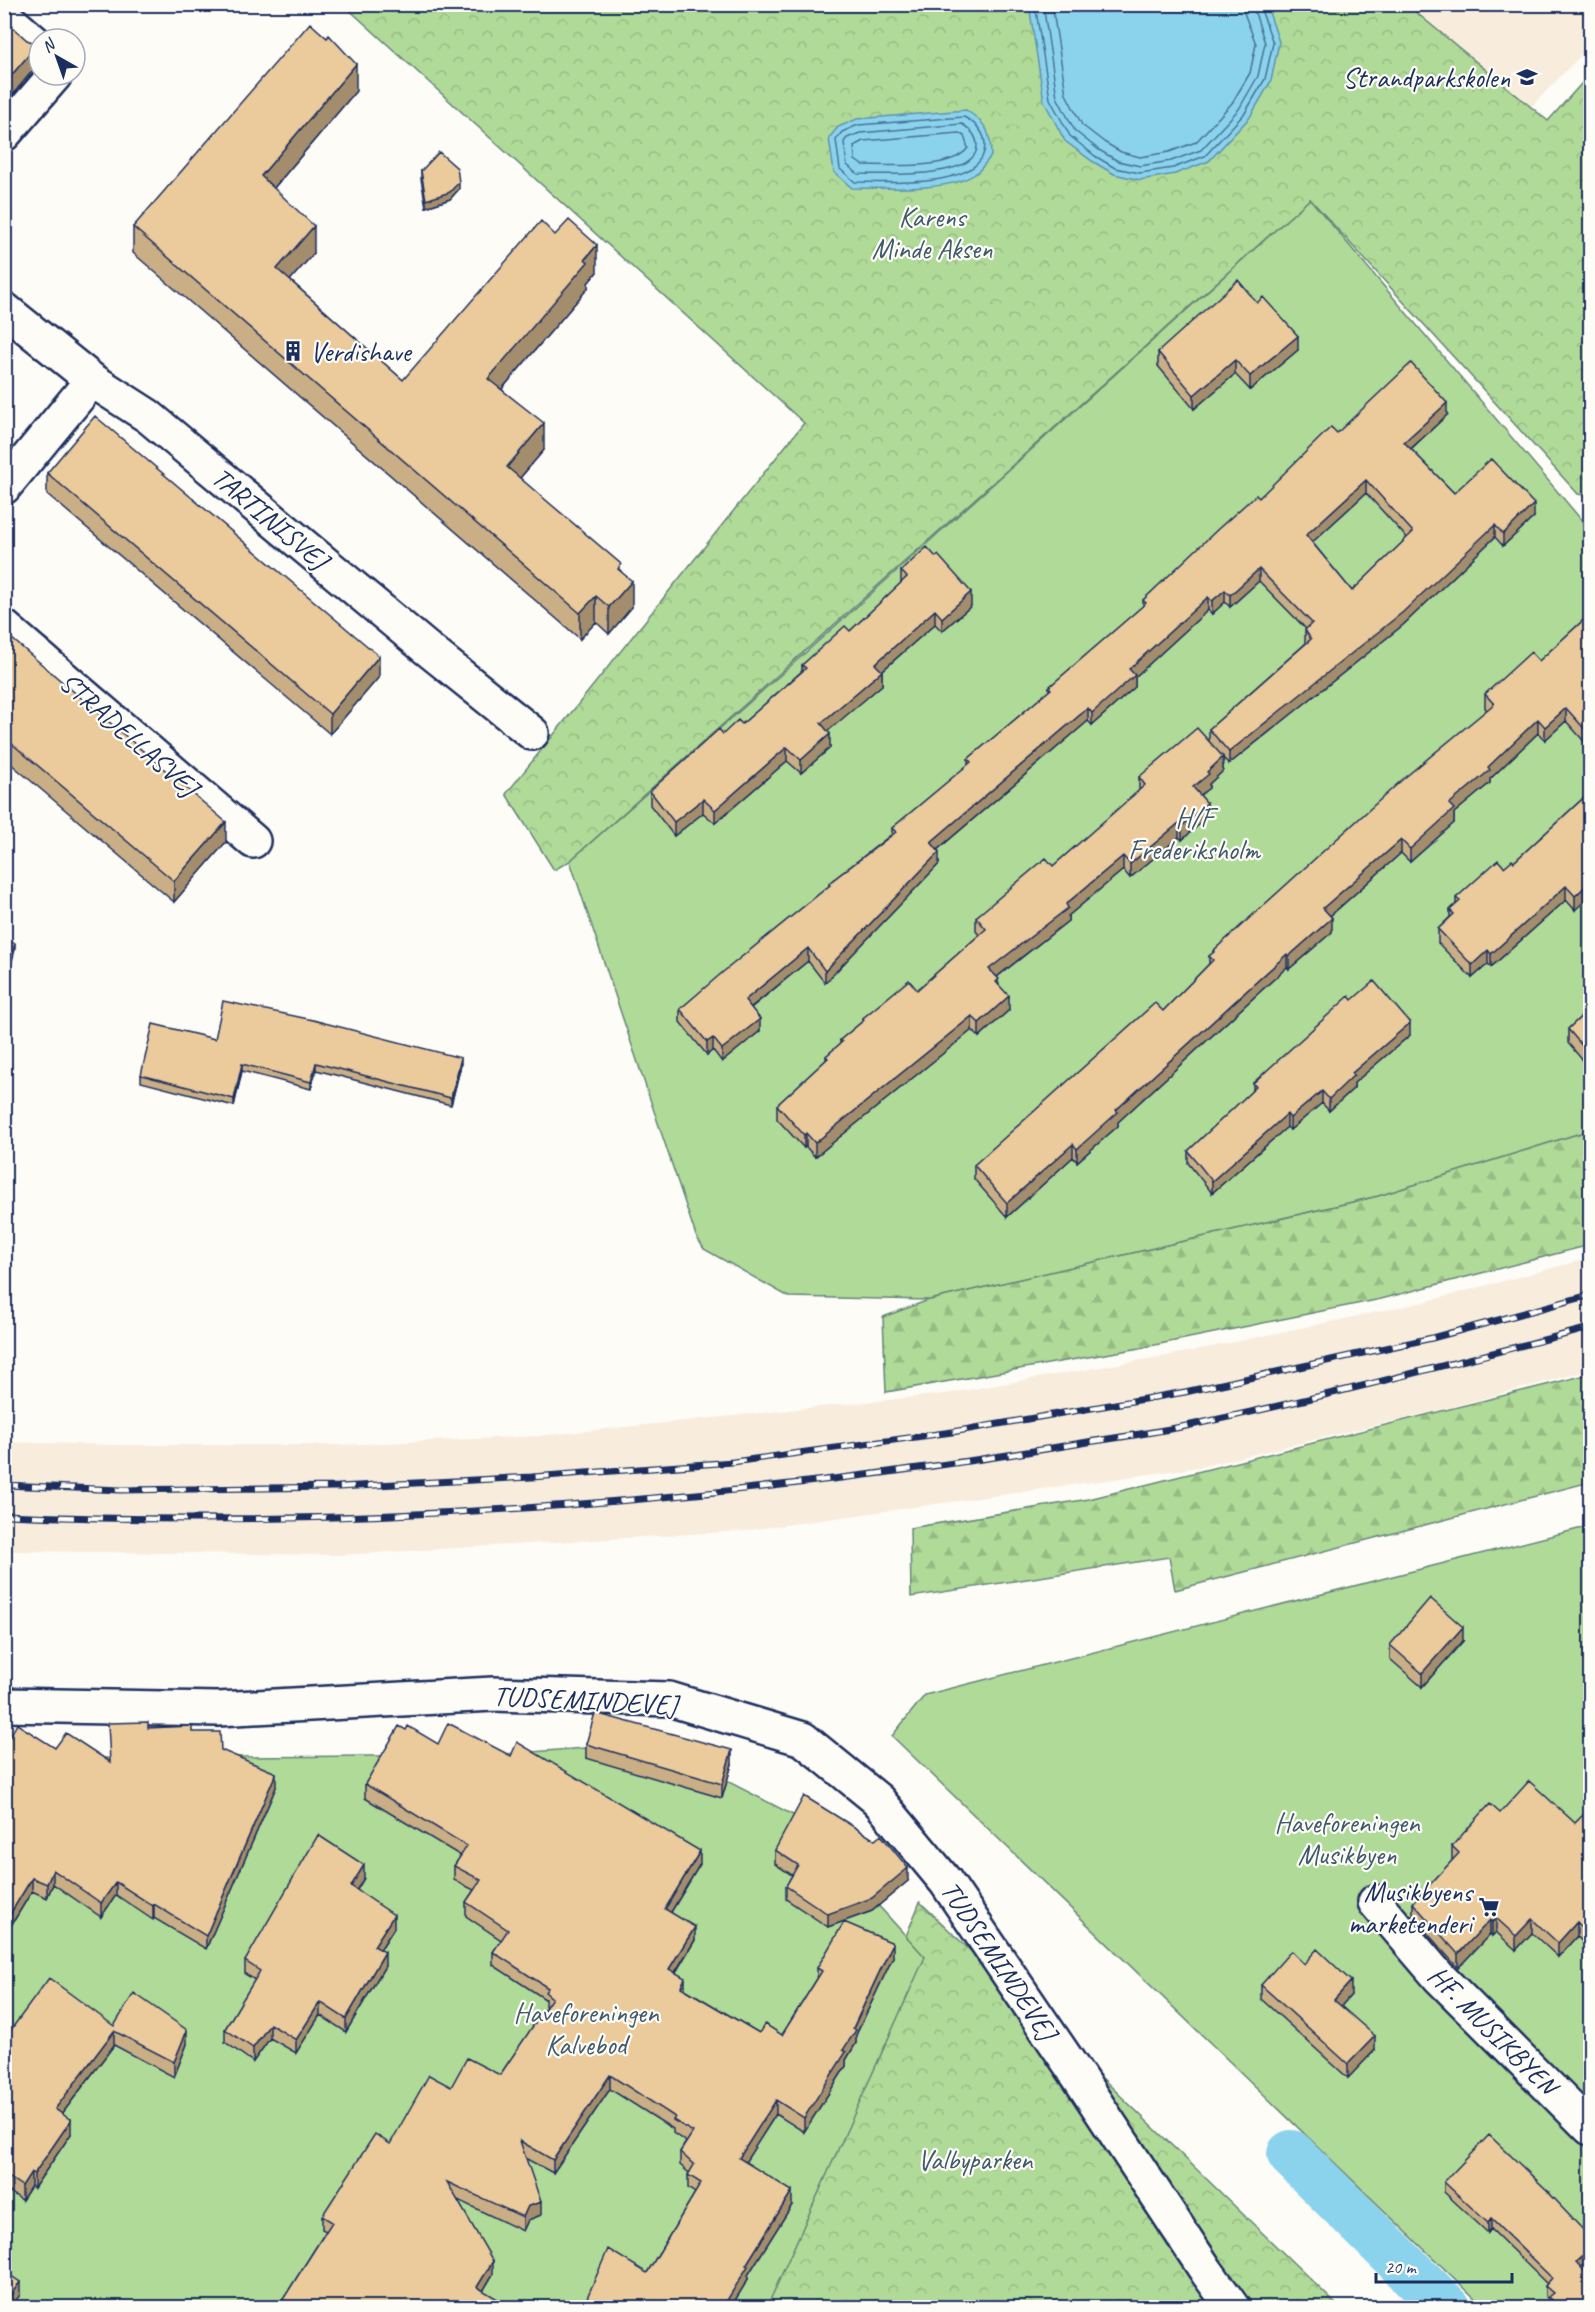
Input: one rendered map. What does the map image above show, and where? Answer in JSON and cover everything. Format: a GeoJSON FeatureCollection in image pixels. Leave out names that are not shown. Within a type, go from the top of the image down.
{"type":"FeatureCollection","features":[{"type":"Feature","properties":{"kind":"street"},"geometry":{"type":"LineString","coordinates":[[4,16],[27,36]]}},
{"type":"Feature","properties":{"kind":"street"},"geometry":{"type":"LineString","coordinates":[[4,134],[45,87]]}},
{"type":"Feature","properties":{"kind":"street","name":"TARTINISVEJ"},"geometry":{"type":"LineString","coordinates":[[4,309],[92,380],[148,416],[532,733]]}},
{"type":"Feature","properties":{"kind":"street"},"geometry":{"type":"LineString","coordinates":[[4,487],[92,380]]}},
{"type":"Feature","properties":{"kind":"street","name":"STRADELLASVEJ"},"geometry":{"type":"LineString","coordinates":[[4,627],[253,841]]}},
{"type":"Feature","properties":{"kind":"street","name":"TUDSEMINDEVEJ"},"geometry":{"type":"LineString","coordinates":[[4,1705],[218,1709],[493,1694],[669,1699],[803,1739],[878,1800],[946,1882],[1080,2079],[1206,2272],[1233,2307]]}},
{"type":"Feature","properties":{"kind":"street","name":"HF. MUSIKBYEN"},"geometry":{"type":"LineString","coordinates":[[1375,1902],[1439,1977],[1590,2128]]}},
{"type":"Feature","properties":{"kind":"shaded area","name":"Strandparkskolen"},"geometry":{"type":"Polygon","coordinates":[[[1407,5],[1590,5],[1590,46],[1531,107],[1407,5]]]}},
{"type":"Feature","properties":{"kind":"shaded area"},"geometry":{"type":"Polygon","coordinates":[[[1590,1258],[1590,1370],[1440,1410],[1200,1467],[743,1531],[340,1555],[5,1551],[5,1442],[120,1445],[339,1445],[538,1436],[944,1394],[1182,1353],[1424,1302],[1590,1258]]]}},
{"type":"Feature","properties":{"kind":"green space","name":"Karens Minde Aksen"},"geometry":{"type":"Polygon","coordinates":[[[344,5],[1407,5],[1548,121],[1590,74],[1590,496],[1578,494],[1310,199],[570,861],[554,870],[506,794],[804,423],[344,5]]]}},
{"type":"Feature","properties":{"kind":"green space","name":"H/F Frederiksholm"},"geometry":{"type":"Polygon","coordinates":[[[1310,199],[1590,530],[1590,1130],[1378,1196],[929,1300],[789,1297],[704,1249],[696,1236],[570,861],[1310,199]]]}},
{"type":"Feature","properties":{"kind":"green space"},"geometry":{"type":"Polygon","coordinates":[[[1590,1130],[1590,1245],[1381,1299],[1140,1348],[886,1392],[883,1317],[929,1300],[1378,1196],[1590,1130]]]}},
{"type":"Feature","properties":{"kind":"green space"},"geometry":{"type":"Polygon","coordinates":[[[1590,1374],[1590,1482],[1175,1590],[1169,1557],[911,1597],[910,1528],[1089,1499],[1590,1374]]]}},
{"type":"Feature","properties":{"kind":"green space","name":"Haveforeningen Musikbyen"},"geometry":{"type":"Polygon","coordinates":[[[1590,1526],[1590,2307],[1484,2307],[892,1736],[925,1695],[1590,1526]]]}},
{"type":"Feature","properties":{"kind":"green space","name":"Haveforeningen Kalvebod"},"geometry":{"type":"Polygon","coordinates":[[[653,1743],[799,1818],[925,1957],[767,2307],[5,2307],[4,1759],[490,1755],[653,1743]]]}},
{"type":"Feature","properties":{"kind":"green space","name":"Valbyparken"},"geometry":{"type":"Polygon","coordinates":[[[920,1902],[1339,2307],[748,2308],[814,2160],[920,1902]]]}},
{"type":"Feature","properties":{"kind":"water"},"geometry":{"type":"Polygon","coordinates":[[[1029,5],[1264,5],[1270,15],[1279,42],[1271,81],[1250,117],[1209,161],[1175,174],[1140,180],[1114,174],[1065,141],[1044,101],[1029,5]]]}},
{"type":"Feature","properties":{"kind":"water"},"geometry":{"type":"Polygon","coordinates":[[[966,110],[986,129],[989,135],[991,156],[977,172],[964,180],[916,188],[852,188],[834,172],[829,138],[838,127],[857,119],[966,110]]]}},
{"type":"Feature","properties":{"kind":"building"},"geometry":{"type":"Polygon","coordinates":[[[4,20],[27,40],[27,57],[4,84],[4,20]]]}},
{"type":"Feature","properties":{"kind":"building","name":"Verdishave"},"geometry":{"type":"Polygon","coordinates":[[[310,23],[327,38],[329,35],[356,64],[261,176],[314,226],[277,269],[403,380],[541,221],[555,235],[569,220],[597,245],[585,259],[588,262],[488,379],[544,423],[507,467],[621,564],[618,569],[632,581],[609,607],[596,596],[580,613],[133,227],[310,23]]]}},
{"type":"Feature","properties":{"kind":"building"},"geometry":{"type":"Polygon","coordinates":[[[439,152],[457,168],[459,182],[450,192],[426,200],[421,171],[439,152]]]}},
{"type":"Feature","properties":{"kind":"building"},"geometry":{"type":"Polygon","coordinates":[[[1238,280],[1257,303],[1263,297],[1298,336],[1250,376],[1235,360],[1194,395],[1158,352],[1238,280]]]}},
{"type":"Feature","properties":{"kind":"building"},"geometry":{"type":"Polygon","coordinates":[[[1411,363],[1447,403],[1404,442],[1454,493],[1491,459],[1534,504],[1503,534],[1495,525],[1403,612],[1229,752],[1209,729],[1311,639],[1305,630],[1312,623],[1259,569],[1230,595],[1225,590],[1212,601],[1208,597],[1129,669],[1135,675],[1092,713],[1088,708],[931,842],[939,852],[825,971],[808,948],[745,1000],[760,1019],[722,1049],[713,1038],[707,1042],[680,1009],[830,885],[829,883],[896,832],[892,828],[971,762],[968,759],[1051,689],[1049,687],[1146,603],[1143,600],[1218,529],[1256,495],[1259,498],[1331,427],[1337,433],[1411,363]],[[1366,480],[1306,535],[1352,591],[1413,532],[1366,480]]]}},
{"type":"Feature","properties":{"kind":"building"},"geometry":{"type":"Polygon","coordinates":[[[95,416],[379,656],[330,714],[47,473],[95,416]]]}},
{"type":"Feature","properties":{"kind":"building"},"geometry":{"type":"Polygon","coordinates":[[[927,547],[936,557],[938,555],[971,592],[942,618],[935,610],[875,664],[882,671],[821,723],[830,734],[801,760],[787,747],[715,810],[703,799],[674,822],[650,791],[719,729],[723,734],[738,720],[742,724],[806,668],[802,665],[845,626],[850,631],[907,577],[901,571],[927,547]]]}},
{"type":"Feature","properties":{"kind":"building"},"geometry":{"type":"Polygon","coordinates":[[[1590,614],[1590,735],[1566,708],[1545,727],[1538,719],[1488,767],[1490,770],[1449,804],[1454,809],[1410,849],[1401,840],[1323,908],[1332,918],[1289,956],[1287,954],[1116,1110],[1118,1112],[1077,1149],[1073,1144],[1007,1203],[974,1165],[1155,1003],[1163,1011],[1213,960],[1209,956],[1213,951],[1403,779],[1494,704],[1485,694],[1531,652],[1539,661],[1590,614]]]}},
{"type":"Feature","properties":{"kind":"building"},"geometry":{"type":"Polygon","coordinates":[[[4,632],[226,822],[174,881],[4,737],[4,632]]]}},
{"type":"Feature","properties":{"kind":"building"},"geometry":{"type":"Polygon","coordinates":[[[1197,728],[1223,757],[1207,772],[1209,774],[1193,787],[1207,803],[1182,826],[1179,823],[1130,864],[1123,856],[1066,904],[1068,908],[989,969],[999,979],[996,982],[1009,996],[979,1023],[972,1016],[815,1143],[806,1133],[804,1135],[777,1105],[828,1058],[826,1056],[842,1042],[840,1040],[864,1020],[863,1018],[909,980],[917,990],[986,929],[976,917],[1046,858],[1053,866],[1145,785],[1139,777],[1197,728]]]}},
{"type":"Feature","properties":{"kind":"building"},"geometry":{"type":"Polygon","coordinates":[[[1590,792],[1590,882],[1575,896],[1566,886],[1491,954],[1488,950],[1472,965],[1438,929],[1454,914],[1450,910],[1460,901],[1456,898],[1498,860],[1504,867],[1512,860],[1514,862],[1590,792]]]}},
{"type":"Feature","properties":{"kind":"building"},"geometry":{"type":"Polygon","coordinates":[[[4,941],[15,943],[4,983],[4,941]]]}},
{"type":"Feature","properties":{"kind":"building"},"geometry":{"type":"Polygon","coordinates":[[[1374,981],[1410,1023],[1352,1073],[1354,1075],[1329,1099],[1322,1091],[1290,1118],[1287,1114],[1212,1181],[1188,1151],[1256,1087],[1253,1083],[1349,996],[1352,1000],[1374,981]]]}},
{"type":"Feature","properties":{"kind":"building"},"geometry":{"type":"Polygon","coordinates":[[[223,1001],[313,1020],[461,1058],[451,1098],[316,1063],[311,1082],[242,1064],[234,1099],[141,1075],[153,1024],[215,1039],[223,1001]]]}},
{"type":"Feature","properties":{"kind":"building"},"geometry":{"type":"Polygon","coordinates":[[[1590,1008],[1590,1055],[1568,1029],[1590,1008]]]}},
{"type":"Feature","properties":{"kind":"building"},"geometry":{"type":"Polygon","coordinates":[[[1430,1598],[1463,1627],[1422,1673],[1390,1645],[1430,1598]]]}},
{"type":"Feature","properties":{"kind":"building"},"geometry":{"type":"Polygon","coordinates":[[[595,1713],[732,1750],[722,1784],[586,1744],[595,1713]]]}},
{"type":"Feature","properties":{"kind":"building"},"geometry":{"type":"Polygon","coordinates":[[[148,1722],[148,1728],[192,1726],[192,1732],[220,1732],[221,1750],[276,1773],[206,1936],[116,1882],[101,1903],[53,1870],[47,1884],[32,1878],[4,1924],[4,1747],[17,1724],[55,1748],[66,1733],[110,1762],[108,1723],[148,1722]]]}},
{"type":"Feature","properties":{"kind":"building"},"geometry":{"type":"Polygon","coordinates":[[[448,1723],[511,1756],[517,1742],[700,1851],[665,1909],[695,1927],[669,1969],[685,1978],[681,1987],[759,2033],[765,2024],[782,2035],[822,1971],[817,1968],[844,1922],[893,1943],[853,2028],[856,2030],[843,2050],[846,2052],[804,2118],[776,2100],[739,2158],[792,2191],[723,2307],[583,2307],[608,2249],[647,2273],[701,2183],[688,2175],[694,2165],[680,2152],[693,2132],[673,2120],[675,2117],[610,2075],[553,2160],[520,2141],[541,2202],[528,2206],[523,2217],[447,2182],[493,2261],[477,2287],[501,2301],[499,2304],[506,2307],[292,2307],[282,2301],[332,2222],[322,2216],[375,2134],[390,2144],[429,2075],[451,2087],[467,2058],[500,2075],[552,1998],[545,1992],[548,1988],[493,1952],[508,1930],[466,1902],[481,1880],[454,1866],[467,1846],[365,1784],[399,1726],[406,1730],[408,1726],[438,1744],[448,1723]]]}},
{"type":"Feature","properties":{"kind":"building"},"geometry":{"type":"Polygon","coordinates":[[[1529,1781],[1575,1823],[1585,1813],[1590,1818],[1590,1937],[1577,1922],[1558,1943],[1532,1919],[1516,1936],[1496,1918],[1492,1922],[1490,1920],[1458,1954],[1413,1903],[1459,1853],[1452,1846],[1490,1804],[1500,1813],[1529,1781]]]}},
{"type":"Feature","properties":{"kind":"building"},"geometry":{"type":"Polygon","coordinates":[[[804,1796],[875,1840],[881,1835],[908,1868],[872,1898],[828,1914],[786,1886],[798,1865],[775,1850],[804,1796]]]}},
{"type":"Feature","properties":{"kind":"building"},"geometry":{"type":"Polygon","coordinates":[[[318,1835],[364,1865],[351,1886],[394,1915],[374,1946],[385,1952],[346,2019],[320,2002],[296,2040],[270,2024],[253,2048],[225,2029],[260,1971],[245,1961],[318,1835]]]}},
{"type":"Feature","properties":{"kind":"building"},"geometry":{"type":"Polygon","coordinates":[[[1317,1949],[1351,1981],[1334,2000],[1375,2036],[1348,2064],[1261,1985],[1291,1951],[1304,1964],[1317,1949]]]}},
{"type":"Feature","properties":{"kind":"building"},"geometry":{"type":"Polygon","coordinates":[[[49,1978],[114,2026],[134,1993],[187,2030],[174,2062],[114,2031],[55,2109],[71,2120],[34,2174],[31,2172],[22,2186],[4,2174],[4,2039],[49,1978]]]}},
{"type":"Feature","properties":{"kind":"building"},"geometry":{"type":"Polygon","coordinates":[[[1489,2135],[1549,2192],[1590,2237],[1590,2248],[1576,2262],[1590,2277],[1590,2307],[1559,2307],[1548,2297],[1553,2293],[1545,2286],[1552,2278],[1491,2219],[1488,2223],[1444,2182],[1489,2135]]]}},
{"type":"Feature","properties":{"kind":"building"},"geometry":{"type":"Polygon","coordinates":[[[4,2271],[20,2282],[4,2304],[4,2271]]]}},
{"type":"Feature","properties":{"kind":"waterway"},"geometry":{"type":"LineString","coordinates":[[1291,2154],[1447,2308]]}},
{"type":"Feature","properties":{"kind":"railway"},"geometry":{"type":"LineString","coordinates":[[4,1485],[121,1490],[338,1487],[532,1477],[733,1462],[952,1432],[1185,1392],[1432,1338],[1590,1295]]}},
{"type":"Feature","properties":{"kind":"railway"},"geometry":{"type":"LineString","coordinates":[[4,1515],[214,1519],[423,1514],[632,1500],[841,1478],[996,1457],[1191,1425],[1341,1391],[1590,1328]]}},
{"type":"Feature","properties":{"kind":"place","name":"Strandparkskolen"},"geometry":{"type":"Point","coordinates":[1527,77]}},
{"type":"Feature","properties":{"kind":"place","name":"Verdishave"},"geometry":{"type":"Point","coordinates":[293,351]}},
{"type":"Feature","properties":{"kind":"place","name":"Musikbyens marketenderi"},"geometry":{"type":"Point","coordinates":[1489,1907]}}]}
